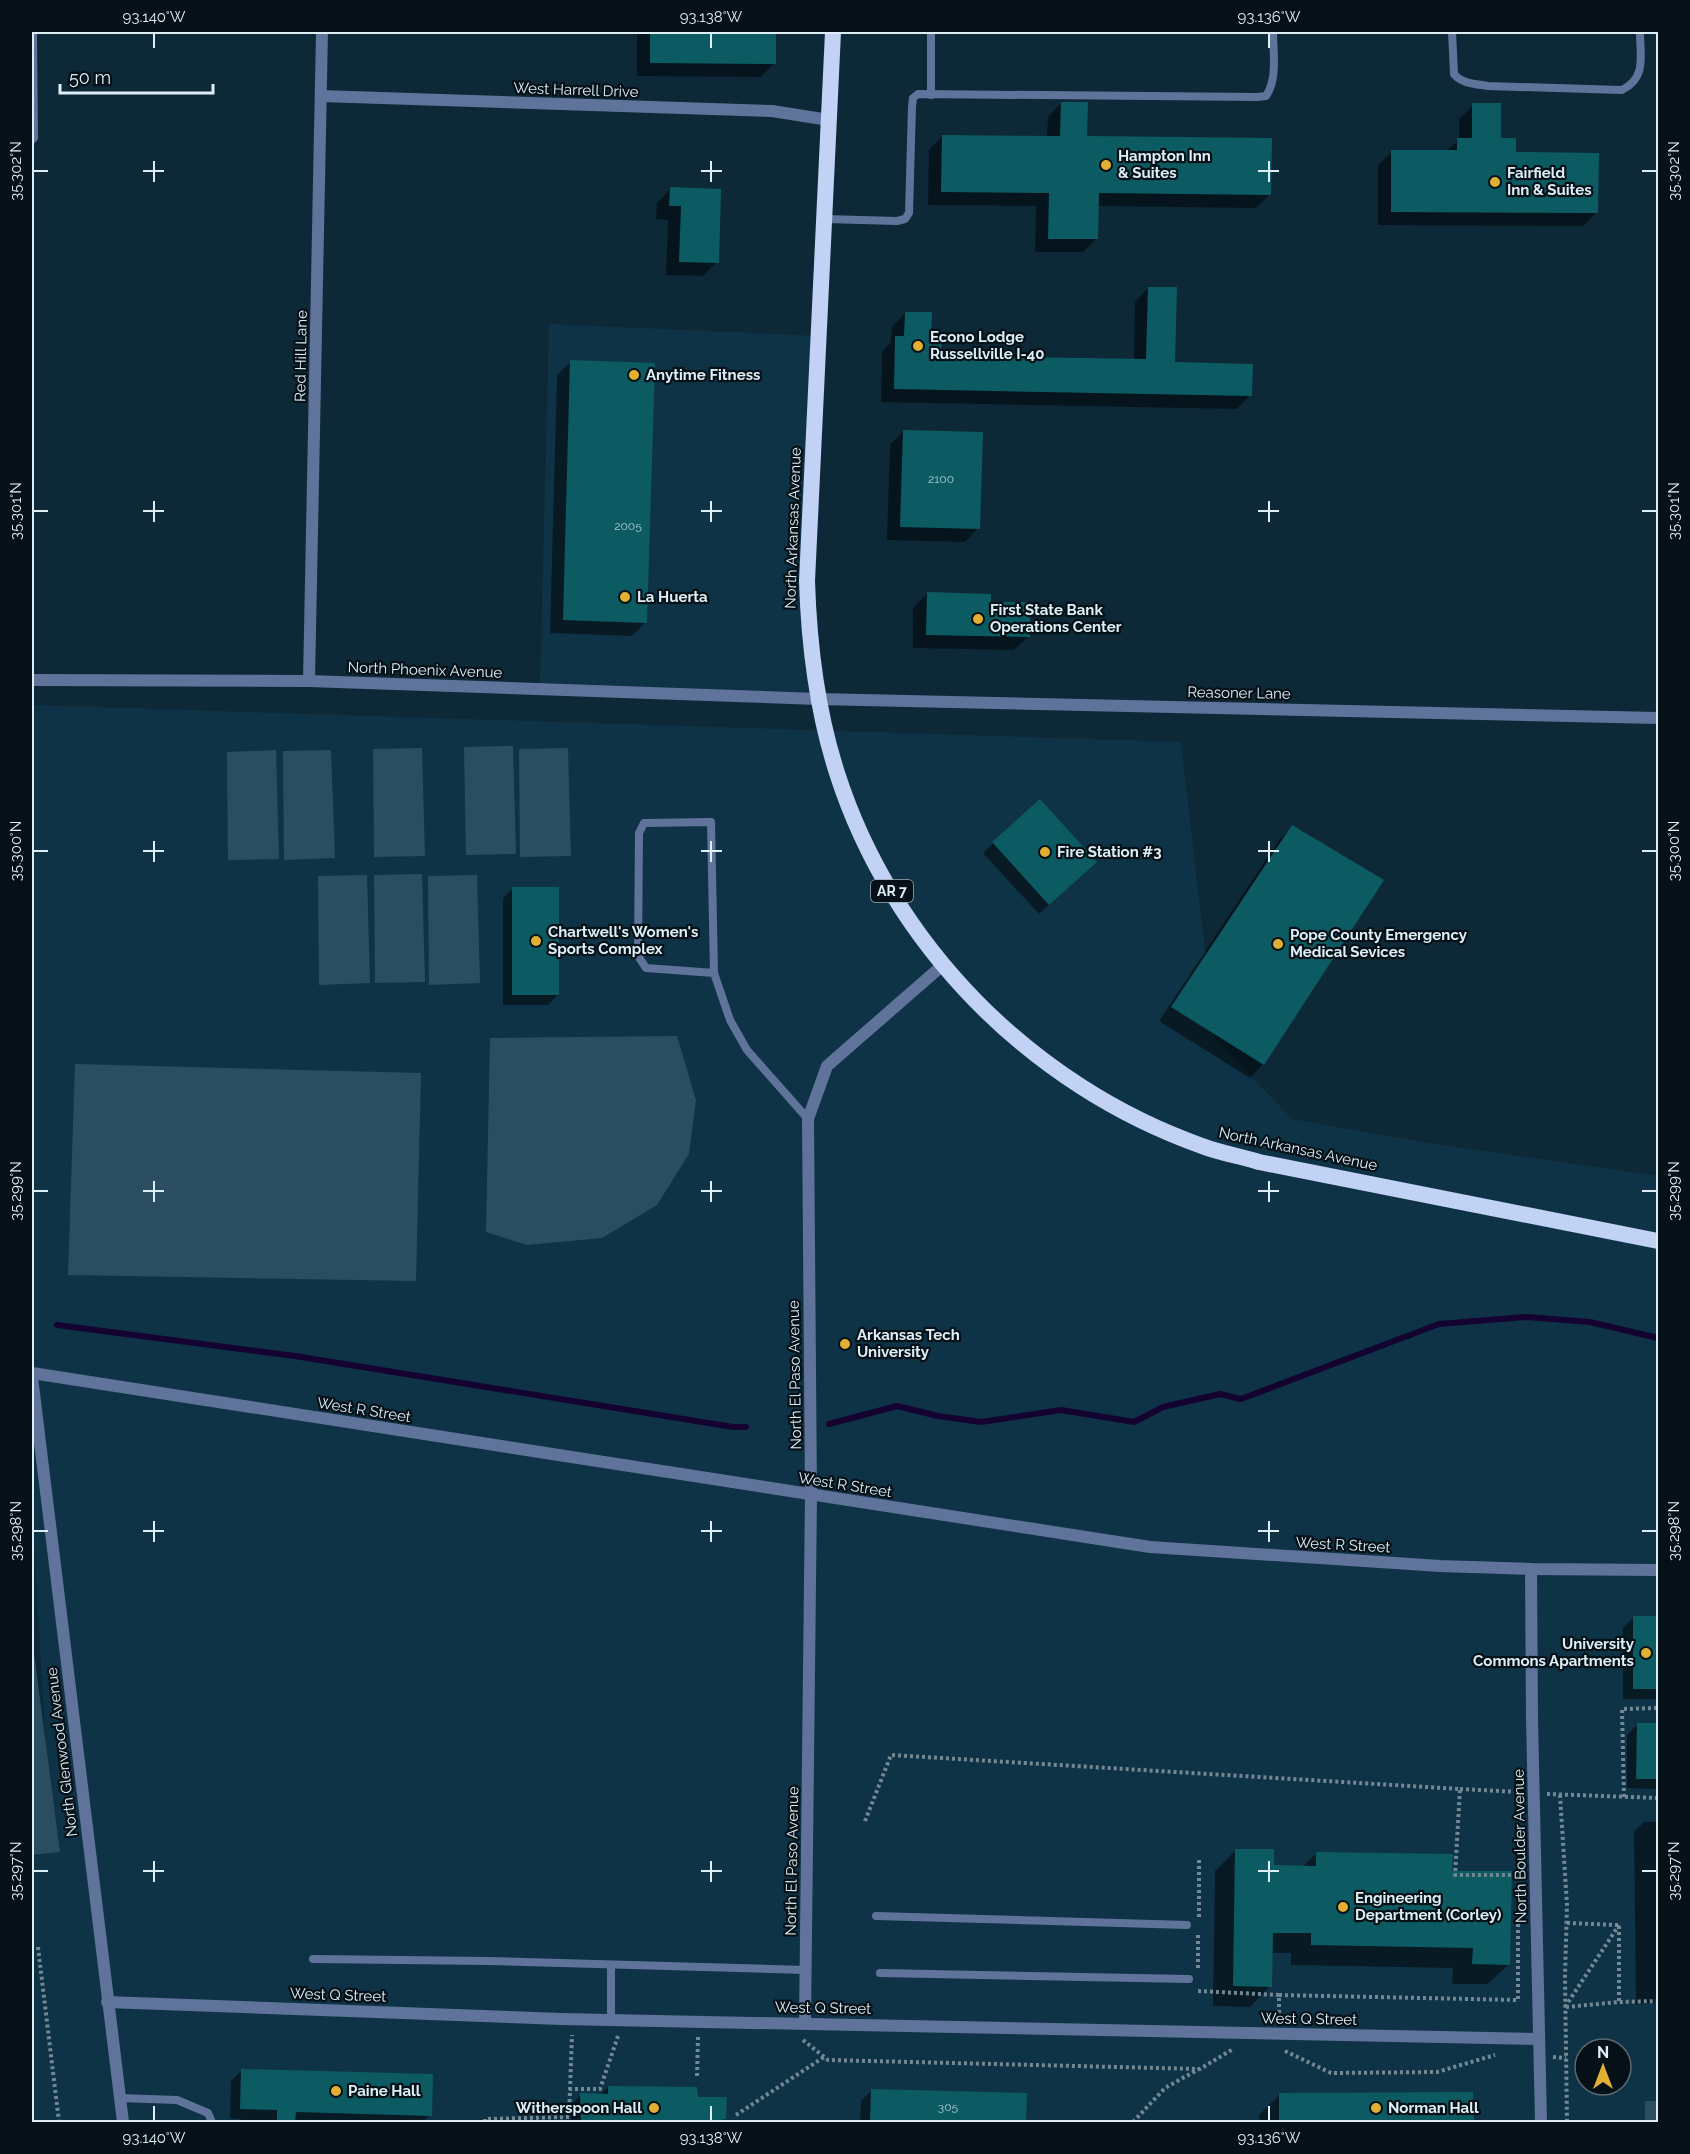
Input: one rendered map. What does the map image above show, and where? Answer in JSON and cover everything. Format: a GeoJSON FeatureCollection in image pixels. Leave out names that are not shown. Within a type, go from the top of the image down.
{"type":"FeatureCollection","features":[{"type":"Feature","properties":{"kind":"highway","name":"North Arkansas Avenue"},"geometry":{"type":"LineString","coordinates":[[833,32],[807,581],[808,630],[818,699],[837,774],[876,864],[901,906],[944,964],[994,1020],[1032,1052],[1071,1081],[1131,1115],[1203,1147],[1259,1161],[1659,1241]]}},
{"type":"Feature","properties":{"kind":"street","name":"Red Hill Lane"},"geometry":{"type":"LineString","coordinates":[[309,681],[322,32]]}},
{"type":"Feature","properties":{"kind":"street","name":"West Harrell Drive"},"geometry":{"type":"LineString","coordinates":[[321,96],[772,111],[829,120]]}},
{"type":"Feature","properties":{"kind":"street","name":"North Phoenix Avenue"},"geometry":{"type":"LineString","coordinates":[[32,680],[309,681],[818,699]]}},
{"type":"Feature","properties":{"kind":"street","name":"Reasoner Lane"},"geometry":{"type":"LineString","coordinates":[[818,699],[1659,718]]}},
{"type":"Feature","properties":{"kind":"street","name":"North El Paso Avenue"},"geometry":{"type":"LineString","coordinates":[[805,2023],[811,1495],[808,1119],[827,1066],[944,964]]}},
{"type":"Feature","properties":{"kind":"street","name":"West R Street"},"geometry":{"type":"LineString","coordinates":[[32,1375],[1109,1542],[1176,1550],[1531,1569],[1659,1570]]}},
{"type":"Feature","properties":{"kind":"street","name":"North Glenwood Avenue"},"geometry":{"type":"LineString","coordinates":[[32,1375],[123,2122]]}},
{"type":"Feature","properties":{"kind":"street","name":"North Boulder Avenue"},"geometry":{"type":"LineString","coordinates":[[1531,1569],[1541,2122]]}},
{"type":"Feature","properties":{"kind":"street","name":"West Q Street"},"geometry":{"type":"LineString","coordinates":[[107,2002],[611,2019],[1539,2039]]}},
{"type":"Feature","properties":{"kind":"lane"},"geometry":{"type":"LineString","coordinates":[[32,140],[34,138],[33,32]]}},
{"type":"Feature","properties":{"kind":"lane"},"geometry":{"type":"LineString","coordinates":[[931,32],[931,95]]}},
{"type":"Feature","properties":{"kind":"lane"},"geometry":{"type":"LineString","coordinates":[[825,219],[897,221],[904,219],[909,213],[914,98],[918,94],[1266,96],[1271,89],[1273,74],[1273,32]]}},
{"type":"Feature","properties":{"kind":"lane"},"geometry":{"type":"LineString","coordinates":[[1452,32],[1454,74],[1458,79],[1469,83],[1488,86],[1622,90],[1630,86],[1638,77],[1641,65],[1640,32]]}},
{"type":"Feature","properties":{"kind":"lane"},"geometry":{"type":"LineString","coordinates":[[714,974],[646,968],[638,957],[639,833],[644,823],[711,822],[714,974],[729,1020],[747,1050],[808,1119]]}},
{"type":"Feature","properties":{"kind":"lane"},"geometry":{"type":"LineString","coordinates":[[876,1916],[1187,1925]]}},
{"type":"Feature","properties":{"kind":"lane"},"geometry":{"type":"LineString","coordinates":[[313,1959],[488,1961],[806,1970]]}},
{"type":"Feature","properties":{"kind":"lane"},"geometry":{"type":"LineString","coordinates":[[611,1965],[611,2019]]}},
{"type":"Feature","properties":{"kind":"lane"},"geometry":{"type":"LineString","coordinates":[[880,1973],[1189,1979]]}},
{"type":"Feature","properties":{"kind":"lane"},"geometry":{"type":"LineString","coordinates":[[120,2098],[177,2100],[208,2113],[212,2122]]}},
{"type":"Feature","properties":{"kind":"path"},"geometry":{"type":"LineString","coordinates":[[1624,1797],[1622,1708],[1659,1708]]}},
{"type":"Feature","properties":{"kind":"path"},"geometry":{"type":"LineString","coordinates":[[865,1821],[891,1755],[1560,1795],[1659,1798]]}},
{"type":"Feature","properties":{"kind":"path"},"geometry":{"type":"LineString","coordinates":[[1460,1789],[1455,1875],[1518,1875],[1518,1887]]}},
{"type":"Feature","properties":{"kind":"path"},"geometry":{"type":"LineString","coordinates":[[1560,1795],[1567,1923],[1565,2007],[1567,2122]]}},
{"type":"Feature","properties":{"kind":"path"},"geometry":{"type":"LineString","coordinates":[[1279,1995],[1518,2000],[1518,1898]]}},
{"type":"Feature","properties":{"kind":"path"},"geometry":{"type":"LineString","coordinates":[[1567,1923],[1619,1925]]}},
{"type":"Feature","properties":{"kind":"path"},"geometry":{"type":"LineString","coordinates":[[1619,1925],[1619,2002]]}},
{"type":"Feature","properties":{"kind":"path"},"geometry":{"type":"LineString","coordinates":[[1565,2007],[1619,1925]]}},
{"type":"Feature","properties":{"kind":"path"},"geometry":{"type":"LineString","coordinates":[[38,1947],[59,2122]]}},
{"type":"Feature","properties":{"kind":"path"},"geometry":{"type":"LineString","coordinates":[[1565,2007],[1659,2001]]}},
{"type":"Feature","properties":{"kind":"path"},"geometry":{"type":"LineString","coordinates":[[569,2089],[600,2089],[619,2035]]}},
{"type":"Feature","properties":{"kind":"path"},"geometry":{"type":"LineString","coordinates":[[697,2076],[698,2037]]}},
{"type":"Feature","properties":{"kind":"path"},"geometry":{"type":"LineString","coordinates":[[1281,2049],[1331,2073],[1437,2072],[1501,2054]]}},
{"type":"Feature","properties":{"kind":"path"},"geometry":{"type":"LineString","coordinates":[[1540,2056],[1566,2058]]}},
{"type":"Feature","properties":{"kind":"path"},"geometry":{"type":"LineString","coordinates":[[736,2115],[824,2057]]}},
{"type":"Feature","properties":{"kind":"path"},"geometry":{"type":"LineString","coordinates":[[1133,2122],[1165,2088],[1200,2069]]}},
{"type":"Feature","properties":{"kind":"shaded area"},"geometry":{"type":"Polygon","coordinates":[[[549,324],[819,336],[807,581],[818,699],[540,689],[549,324]]]}},
{"type":"Feature","properties":{"kind":"shaded area","name":"Arkansas Tech University"},"geometry":{"type":"Polygon","coordinates":[[[32,705],[1181,742],[1215,1038],[1292,1119],[1422,1142],[1658,1176],[1658,2122],[32,2122],[32,1856],[51,1834],[32,1512],[32,705]]]}},
{"type":"Feature","properties":{"kind":"shaded area"},"geometry":{"type":"Polygon","coordinates":[[[513,746],[516,854],[466,855],[464,747],[513,746]]]}},
{"type":"Feature","properties":{"kind":"shaded area"},"geometry":{"type":"Polygon","coordinates":[[[422,748],[425,856],[374,857],[373,749],[422,748]]]}},
{"type":"Feature","properties":{"kind":"shaded area"},"geometry":{"type":"Polygon","coordinates":[[[568,748],[571,856],[520,857],[519,749],[568,748]]]}},
{"type":"Feature","properties":{"kind":"shaded area"},"geometry":{"type":"Polygon","coordinates":[[[276,750],[279,859],[228,860],[227,752],[276,750]]]}},
{"type":"Feature","properties":{"kind":"shaded area"},"geometry":{"type":"Polygon","coordinates":[[[331,750],[335,858],[284,860],[283,751],[331,750]]]}},
{"type":"Feature","properties":{"kind":"shaded area"},"geometry":{"type":"Polygon","coordinates":[[[422,874],[425,982],[375,983],[374,875],[422,874]]]}},
{"type":"Feature","properties":{"kind":"shaded area"},"geometry":{"type":"Polygon","coordinates":[[[367,875],[370,983],[319,985],[318,876],[367,875]]]}},
{"type":"Feature","properties":{"kind":"shaded area"},"geometry":{"type":"Polygon","coordinates":[[[477,875],[480,983],[429,985],[428,876],[477,875]]]}},
{"type":"Feature","properties":{"kind":"shaded area"},"geometry":{"type":"Polygon","coordinates":[[[677,1036],[696,1100],[689,1154],[657,1205],[602,1238],[527,1245],[486,1232],[490,1038],[677,1036]]]}},
{"type":"Feature","properties":{"kind":"shaded area"},"geometry":{"type":"Polygon","coordinates":[[[75,1064],[421,1073],[416,1281],[68,1275],[75,1064]]]}},
{"type":"Feature","properties":{"kind":"shaded area"},"geometry":{"type":"Polygon","coordinates":[[[32,1638],[60,1852],[32,1855],[32,1638]]]}},
{"type":"Feature","properties":{"kind":"shaded area"},"geometry":{"type":"Polygon","coordinates":[[[1645,2101],[1658,2101],[1658,2122],[1645,2122],[1645,2101]]]}},
{"type":"Feature","properties":{"kind":"building"},"geometry":{"type":"Polygon","coordinates":[[[650,32],[776,32],[776,64],[650,63],[650,32]]]}},
{"type":"Feature","properties":{"kind":"building","name":"Hampton Inn & Suites"},"geometry":{"type":"Polygon","coordinates":[[[1061,102],[1088,102],[1087,136],[1272,138],[1271,195],[1099,193],[1098,239],[1048,239],[1049,193],[941,192],[942,135],[1060,136],[1061,102]]]}},
{"type":"Feature","properties":{"kind":"building","name":"Fairfield Inn & Suites"},"geometry":{"type":"Polygon","coordinates":[[[1472,103],[1501,103],[1501,138],[1516,138],[1516,152],[1599,153],[1598,213],[1391,212],[1391,150],[1457,150],[1457,138],[1472,138],[1472,103]]]}},
{"type":"Feature","properties":{"kind":"building"},"geometry":{"type":"Polygon","coordinates":[[[670,187],[721,189],[719,263],[679,262],[681,206],[669,206],[670,187]]]}},
{"type":"Feature","properties":{"kind":"building","name":"Econo Lodge Russellville I-40"},"geometry":{"type":"Polygon","coordinates":[[[1148,287],[1177,287],[1175,362],[1253,364],[1252,396],[894,389],[895,336],[904,336],[905,312],[932,312],[931,337],[942,337],[941,356],[1146,359],[1148,287]]]}},
{"type":"Feature","properties":{"kind":"building"},"geometry":{"type":"Polygon","coordinates":[[[570,360],[655,363],[647,623],[563,620],[570,360]]]}},
{"type":"Feature","properties":{"kind":"building"},"geometry":{"type":"Polygon","coordinates":[[[903,430],[983,432],[980,529],[900,527],[903,430]]]}},
{"type":"Feature","properties":{"kind":"building","name":"First State Bank Operations Center"},"geometry":{"type":"Polygon","coordinates":[[[927,592],[991,594],[991,602],[1030,602],[1030,637],[926,635],[927,592]]]}},
{"type":"Feature","properties":{"kind":"building","name":"Fire Station #3"},"geometry":{"type":"Polygon","coordinates":[[[1040,799],[1097,862],[1049,905],[992,842],[1040,799]]]}},
{"type":"Feature","properties":{"kind":"building","name":"Pope County Emergency Medical Sevices"},"geometry":{"type":"Polygon","coordinates":[[[1292,825],[1384,880],[1264,1065],[1171,1007],[1292,825]]]}},
{"type":"Feature","properties":{"kind":"building","name":"Chartwell's Women's Sports Complex"},"geometry":{"type":"Polygon","coordinates":[[[512,887],[559,887],[559,995],[512,995],[512,887]]]}},
{"type":"Feature","properties":{"kind":"building","name":"University Commons Apartments"},"geometry":{"type":"Polygon","coordinates":[[[1633,1616],[1659,1616],[1659,1689],[1633,1689],[1633,1616]]]}},
{"type":"Feature","properties":{"kind":"building"},"geometry":{"type":"Polygon","coordinates":[[[1637,1723],[1659,1723],[1659,1779],[1636,1779],[1637,1723]]]}},
{"type":"Feature","properties":{"kind":"building","name":"Engineering Department (Corley)"},"geometry":{"type":"Polygon","coordinates":[[[1235,1849],[1274,1849],[1274,1865],[1316,1866],[1316,1852],[1453,1854],[1452,1871],[1512,1871],[1510,1965],[1472,1964],[1473,1948],[1311,1945],[1311,1933],[1273,1933],[1272,1987],[1233,1986],[1235,1849]]]}},
{"type":"Feature","properties":{"kind":"building","name":"Paine Hall"},"geometry":{"type":"Polygon","coordinates":[[[241,2069],[433,2074],[432,2116],[296,2112],[295,2122],[277,2122],[277,2110],[240,2109],[241,2069]]]}},
{"type":"Feature","properties":{"kind":"building","name":"Witherspoon Hall"},"geometry":{"type":"Polygon","coordinates":[[[608,2086],[697,2087],[698,2097],[727,2097],[726,2119],[721,2122],[581,2122],[580,2093],[608,2094],[608,2086]]]}},
{"type":"Feature","properties":{"kind":"building"},"geometry":{"type":"Polygon","coordinates":[[[871,2089],[1027,2093],[1026,2122],[870,2122],[871,2089]]]}},
{"type":"Feature","properties":{"kind":"building","name":"Norman Hall"},"geometry":{"type":"Polygon","coordinates":[[[1473,2092],[1474,2122],[1279,2122],[1279,2093],[1473,2092]]]}},
{"type":"Feature","properties":{"kind":"waterway"},"geometry":{"type":"LineString","coordinates":[[829,1424],[897,1406],[938,1416],[981,1422],[1061,1410],[1134,1422],[1163,1407],[1220,1394],[1241,1399],[1439,1324],[1527,1317],[1590,1322],[1658,1338]]}},
{"type":"Feature","properties":{"kind":"waterway"},"geometry":{"type":"LineString","coordinates":[[57,1325],[295,1356],[733,1427],[746,1427]]}},
{"type":"Feature","properties":{"kind":"place","name":"Hampton Inn & Suites"},"geometry":{"type":"Point","coordinates":[1106,165]}},
{"type":"Feature","properties":{"kind":"place","name":"Fairfield Inn & Suites"},"geometry":{"type":"Point","coordinates":[1495,182]}},
{"type":"Feature","properties":{"kind":"place","name":"Econo Lodge Russellville I-40"},"geometry":{"type":"Point","coordinates":[918,346]}},
{"type":"Feature","properties":{"kind":"place","name":"Anytime Fitness"},"geometry":{"type":"Point","coordinates":[634,375]}},
{"type":"Feature","properties":{"kind":"place","name":"La Huerta"},"geometry":{"type":"Point","coordinates":[625,597]}},
{"type":"Feature","properties":{"kind":"place","name":"First State Bank Operations Center"},"geometry":{"type":"Point","coordinates":[978,619]}},
{"type":"Feature","properties":{"kind":"place","name":"Fire Station #3"},"geometry":{"type":"Point","coordinates":[1045,852]}},
{"type":"Feature","properties":{"kind":"place","name":"Chartwell's Women's Sports Complex"},"geometry":{"type":"Point","coordinates":[536,941]}},
{"type":"Feature","properties":{"kind":"place","name":"Pope County Emergency Medical Sevices"},"geometry":{"type":"Point","coordinates":[1278,944]}},
{"type":"Feature","properties":{"kind":"place","name":"Arkansas Tech University"},"geometry":{"type":"Point","coordinates":[845,1344]}},
{"type":"Feature","properties":{"kind":"place","name":"University Commons Apartments"},"geometry":{"type":"Point","coordinates":[1646,1653]}},
{"type":"Feature","properties":{"kind":"place","name":"Engineering Department (Corley)"},"geometry":{"type":"Point","coordinates":[1343,1907]}},
{"type":"Feature","properties":{"kind":"place","name":"Paine Hall"},"geometry":{"type":"Point","coordinates":[336,2091]}},
{"type":"Feature","properties":{"kind":"place","name":"Witherspoon Hall"},"geometry":{"type":"Point","coordinates":[654,2108]}},
{"type":"Feature","properties":{"kind":"place","name":"Norman Hall"},"geometry":{"type":"Point","coordinates":[1376,2108]}}]}
